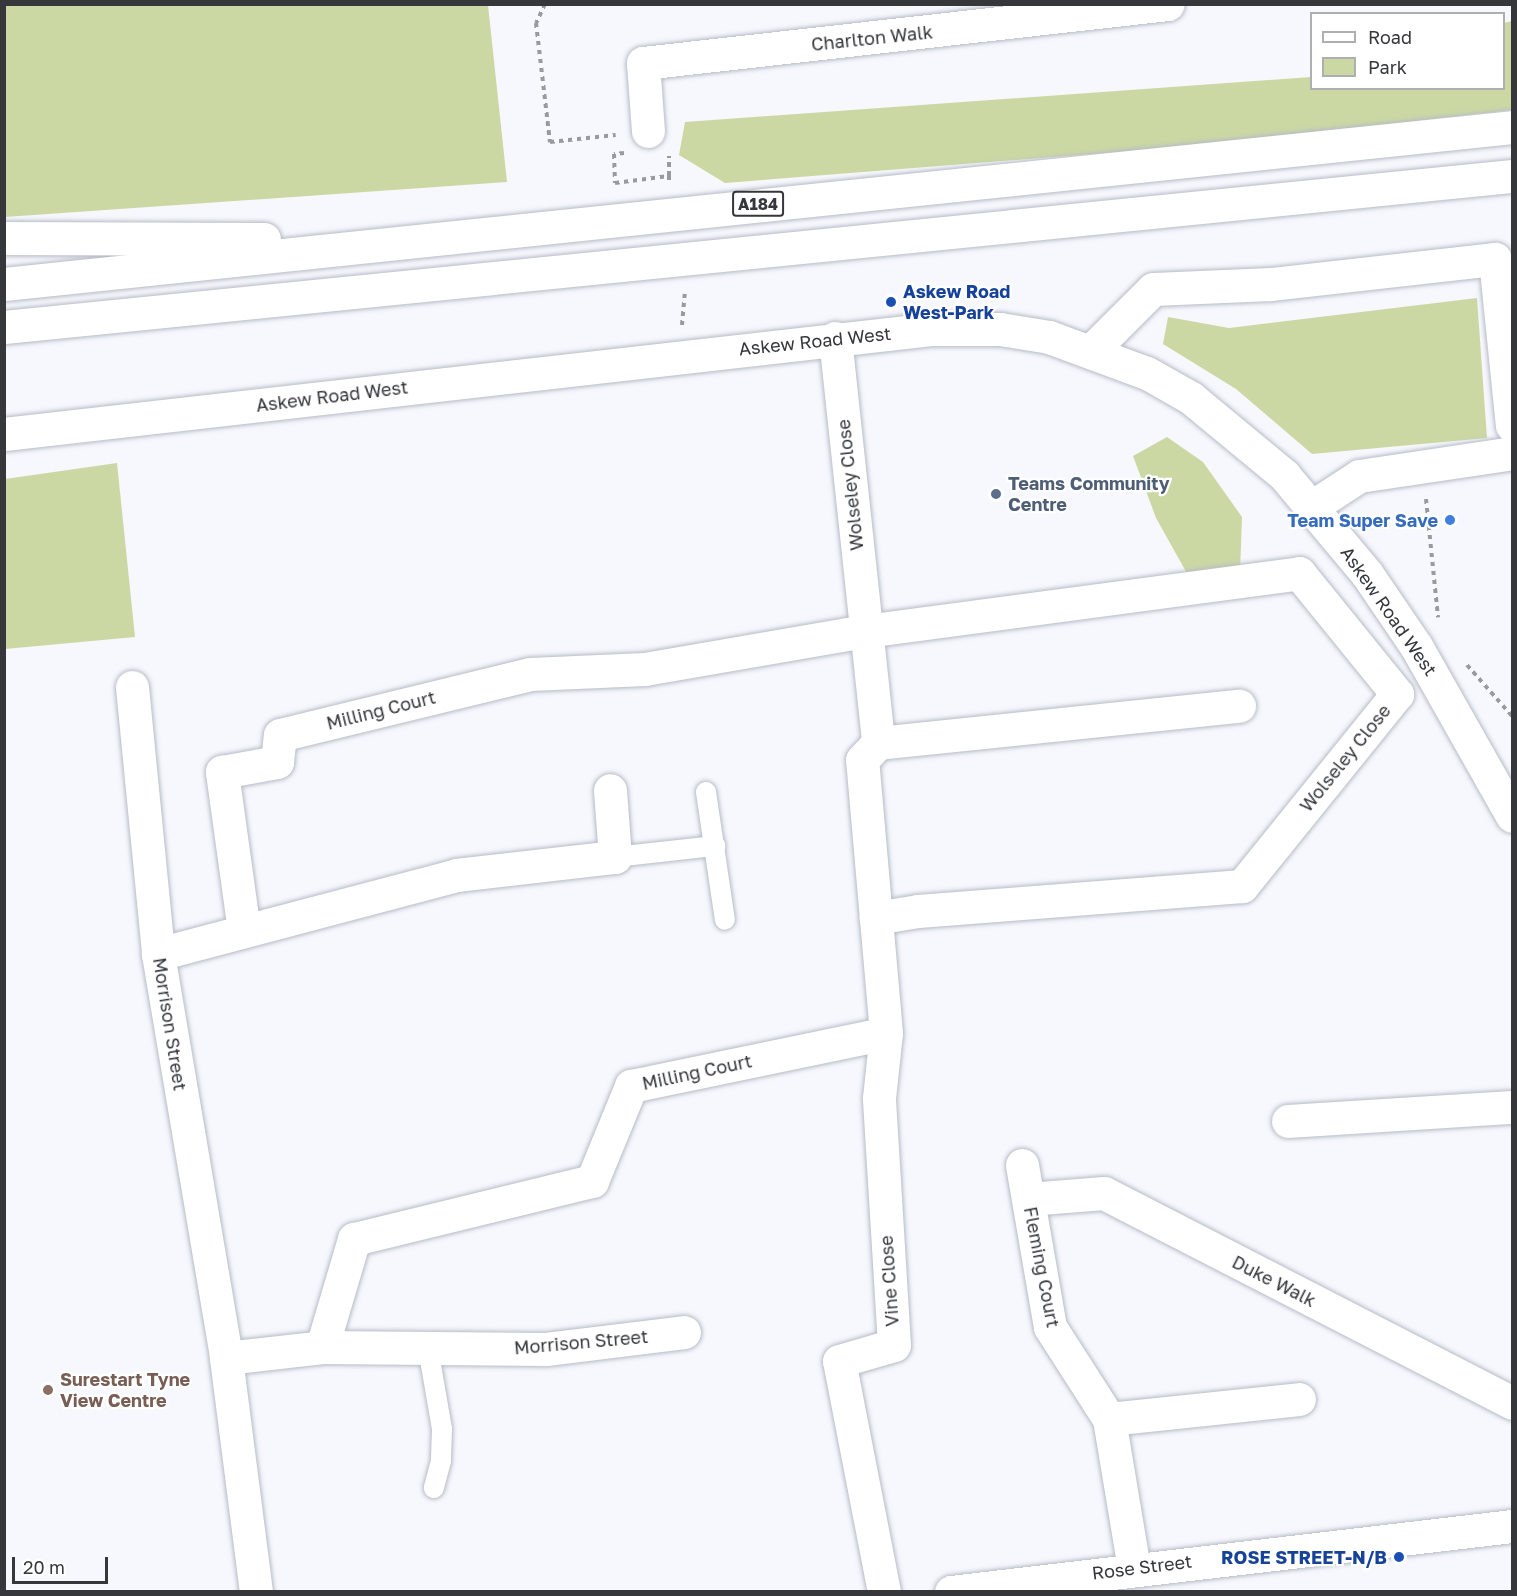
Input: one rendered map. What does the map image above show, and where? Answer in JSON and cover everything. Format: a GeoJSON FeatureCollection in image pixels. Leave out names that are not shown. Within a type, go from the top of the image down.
{"type":"FeatureCollection","features":[{"type":"Feature","properties":{"kind":"main road","name":"Charlton Walk"},"geometry":{"type":"LineString","coordinates":[[651,143],[643,63],[1168,4]]}},
{"type":"Feature","properties":{"kind":"main road","name":"A184"},"geometry":{"type":"LineString","coordinates":[[4,284],[1512,127]]}},
{"type":"Feature","properties":{"kind":"main road"},"geometry":{"type":"LineString","coordinates":[[4,327],[1512,177]]}},
{"type":"Feature","properties":{"kind":"main road"},"geometry":{"type":"LineString","coordinates":[[4,238],[438,239]]}},
{"type":"Feature","properties":{"kind":"main road"},"geometry":{"type":"LineString","coordinates":[[1092,350],[1153,289],[1271,284],[1495,260],[1512,425]]}},
{"type":"Feature","properties":{"kind":"main road","name":"Askew Road West"},"geometry":{"type":"LineString","coordinates":[[4,434],[835,338],[931,329],[1000,329],[1049,337],[1092,350],[1148,373],[1191,398],[1247,441],[1313,506],[1367,574],[1416,646],[1512,816]]}},
{"type":"Feature","properties":{"kind":"main road","name":"Wolseley Close"},"geometry":{"type":"LineString","coordinates":[[835,338],[878,743]]}},
{"type":"Feature","properties":{"kind":"main road"},"geometry":{"type":"LineString","coordinates":[[1313,506],[1359,476],[1512,453]]}},
{"type":"Feature","properties":{"kind":"main road","name":"Wolseley Close"},"geometry":{"type":"LineString","coordinates":[[866,631],[1299,573],[1397,694],[1242,886],[918,911],[876,918]]}},
{"type":"Feature","properties":{"kind":"main road","name":"Milling Court"},"geometry":{"type":"LineString","coordinates":[[244,931],[222,772],[277,762],[280,735],[530,674],[645,669],[866,631]]}},
{"type":"Feature","properties":{"kind":"main road","name":"Morrison Street"},"geometry":{"type":"LineString","coordinates":[[132,687],[158,954],[226,1358],[256,1592]]}},
{"type":"Feature","properties":{"kind":"main road"},"geometry":{"type":"LineString","coordinates":[[886,1033],[862,760],[878,743],[1239,706]]}},
{"type":"Feature","properties":{"kind":"main road"},"geometry":{"type":"LineString","coordinates":[[158,954],[456,876],[615,857],[610,790]]}},
{"type":"Feature","properties":{"kind":"main road","name":"Milling Court"},"geometry":{"type":"LineString","coordinates":[[322,1347],[354,1239],[592,1182],[631,1086],[886,1033]]}},
{"type":"Feature","properties":{"kind":"main road","name":"Vine Close"},"geometry":{"type":"LineString","coordinates":[[884,1592],[839,1361],[894,1345],[879,1098],[886,1033]]}},
{"type":"Feature","properties":{"kind":"main road"},"geometry":{"type":"LineString","coordinates":[[1288,1121],[1512,1107]]}},
{"type":"Feature","properties":{"kind":"main road","name":"Fleming Court"},"geometry":{"type":"LineString","coordinates":[[1022,1165],[1050,1327],[1108,1419],[1134,1568]]}},
{"type":"Feature","properties":{"kind":"main road","name":"Duke Walk"},"geometry":{"type":"LineString","coordinates":[[1028,1199],[1104,1193],[1512,1403]]}},
{"type":"Feature","properties":{"kind":"main road","name":"Morrison Street"},"geometry":{"type":"LineString","coordinates":[[226,1358],[322,1347],[546,1348],[684,1332]]}},
{"type":"Feature","properties":{"kind":"main road"},"geometry":{"type":"LineString","coordinates":[[1108,1419],[1299,1399]]}},
{"type":"Feature","properties":{"kind":"main road","name":"Rose Street"},"geometry":{"type":"LineString","coordinates":[[951,1592],[1134,1568],[1512,1526]]}},
{"type":"Feature","properties":{"kind":"lane"},"geometry":{"type":"LineString","coordinates":[[706,792],[716,846],[725,920]]}},
{"type":"Feature","properties":{"kind":"lane"},"geometry":{"type":"LineString","coordinates":[[615,857],[716,846]]}},
{"type":"Feature","properties":{"kind":"lane"},"geometry":{"type":"LineString","coordinates":[[428,1348],[442,1429],[441,1461],[434,1488]]}},
{"type":"Feature","properties":{"kind":"path"},"geometry":{"type":"LineString","coordinates":[[545,4],[536,23],[550,142],[651,143]]}},
{"type":"Feature","properties":{"kind":"path"},"geometry":{"type":"LineString","coordinates":[[651,143],[614,154],[615,183],[669,176]]}},
{"type":"Feature","properties":{"kind":"path"},"geometry":{"type":"LineString","coordinates":[[651,143],[669,176],[670,187]]}},
{"type":"Feature","properties":{"kind":"path"},"geometry":{"type":"LineString","coordinates":[[1416,646],[1439,634],[1423,466]]}},
{"type":"Feature","properties":{"kind":"green space"},"geometry":{"type":"Polygon","coordinates":[[[5,4],[488,5],[507,182],[5,217],[5,4]]]}},
{"type":"Feature","properties":{"kind":"green space"},"geometry":{"type":"Polygon","coordinates":[[[1512,21],[1512,110],[1193,146],[725,183],[679,155],[685,122],[1310,77],[1310,90],[1505,90],[1505,23],[1512,21]]]}},
{"type":"Feature","properties":{"kind":"green space"},"geometry":{"type":"Polygon","coordinates":[[[1477,298],[1487,438],[1312,454],[1236,389],[1163,344],[1168,317],[1229,328],[1477,298]]]}},
{"type":"Feature","properties":{"kind":"green space"},"geometry":{"type":"Polygon","coordinates":[[[1167,437],[1203,462],[1242,517],[1240,573],[1189,577],[1156,518],[1133,456],[1167,437]]]}},
{"type":"Feature","properties":{"kind":"green space"},"geometry":{"type":"Polygon","coordinates":[[[117,463],[135,637],[5,649],[5,479],[117,463]]]}},
{"type":"Feature","properties":{"kind":"place","name":"Askew Road West-Park"},"geometry":{"type":"Point","coordinates":[891,302]}},
{"type":"Feature","properties":{"kind":"place","name":"Teams Community Centre"},"geometry":{"type":"Point","coordinates":[996,494]}},
{"type":"Feature","properties":{"kind":"place","name":"Team Super Save"},"geometry":{"type":"Point","coordinates":[1450,520]}},
{"type":"Feature","properties":{"kind":"place","name":"Surestart Tyne View Centre"},"geometry":{"type":"Point","coordinates":[48,1390]}},
{"type":"Feature","properties":{"kind":"place","name":"ROSE STREET-N/B"},"geometry":{"type":"Point","coordinates":[1399,1557]}}]}
